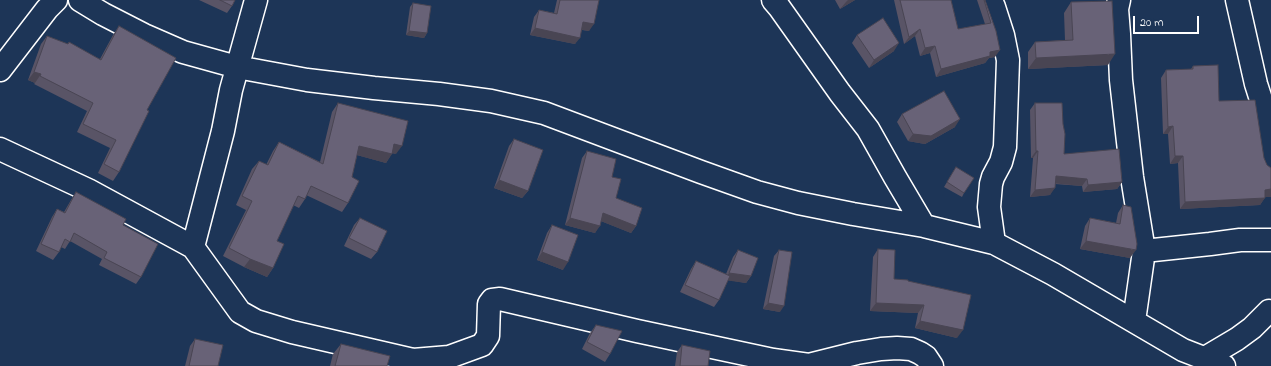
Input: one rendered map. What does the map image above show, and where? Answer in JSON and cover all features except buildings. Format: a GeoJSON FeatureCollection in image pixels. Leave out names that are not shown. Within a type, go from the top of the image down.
{"type":"FeatureCollection","features":[{"type":"Feature","properties":{"kind":"street"},"geometry":{"type":"LineString","coordinates":[[0,70],[47,9],[56,0]]}},
{"type":"Feature","properties":{"kind":"street"},"geometry":{"type":"LineString","coordinates":[[80,0],[103,14],[144,35],[177,49],[237,67],[307,80],[491,101],[544,113],[757,192],[798,203],[924,226],[994,243],[1053,274],[1134,321],[1179,358],[1214,362],[1237,339],[1252,328],[1270,309]]}},
{"type":"Feature","properties":{"kind":"street"},"geometry":{"type":"LineString","coordinates":[[193,247],[218,152],[231,90],[256,0]]}},
{"type":"Feature","properties":{"kind":"street"},"geometry":{"type":"LineString","coordinates":[[773,0],[868,129],[924,226]]}},
{"type":"Feature","properties":{"kind":"street"},"geometry":{"type":"LineString","coordinates":[[991,0],[1003,35],[1008,60],[1006,148],[993,177],[989,207],[994,243]]}},
{"type":"Feature","properties":{"kind":"street"},"geometry":{"type":"LineString","coordinates":[[1119,0],[1117,9],[1121,80],[1132,177],[1144,251],[1134,321]]}},
{"type":"Feature","properties":{"kind":"street"},"geometry":{"type":"LineString","coordinates":[[1237,0],[1253,71],[1267,107],[1271,164]]}},
{"type":"Feature","properties":{"kind":"street"},"geometry":{"type":"LineString","coordinates":[[0,149],[88,190],[193,247],[240,312],[256,321],[292,332],[413,360],[449,357],[482,345],[488,336],[489,304],[492,300],[500,299],[637,331],[773,360],[809,365],[863,352],[897,348],[911,349],[920,352],[926,357],[932,366]]}},
{"type":"Feature","properties":{"kind":"street"},"geometry":{"type":"LineString","coordinates":[[1144,251],[1240,240],[1271,240]]}}]}
